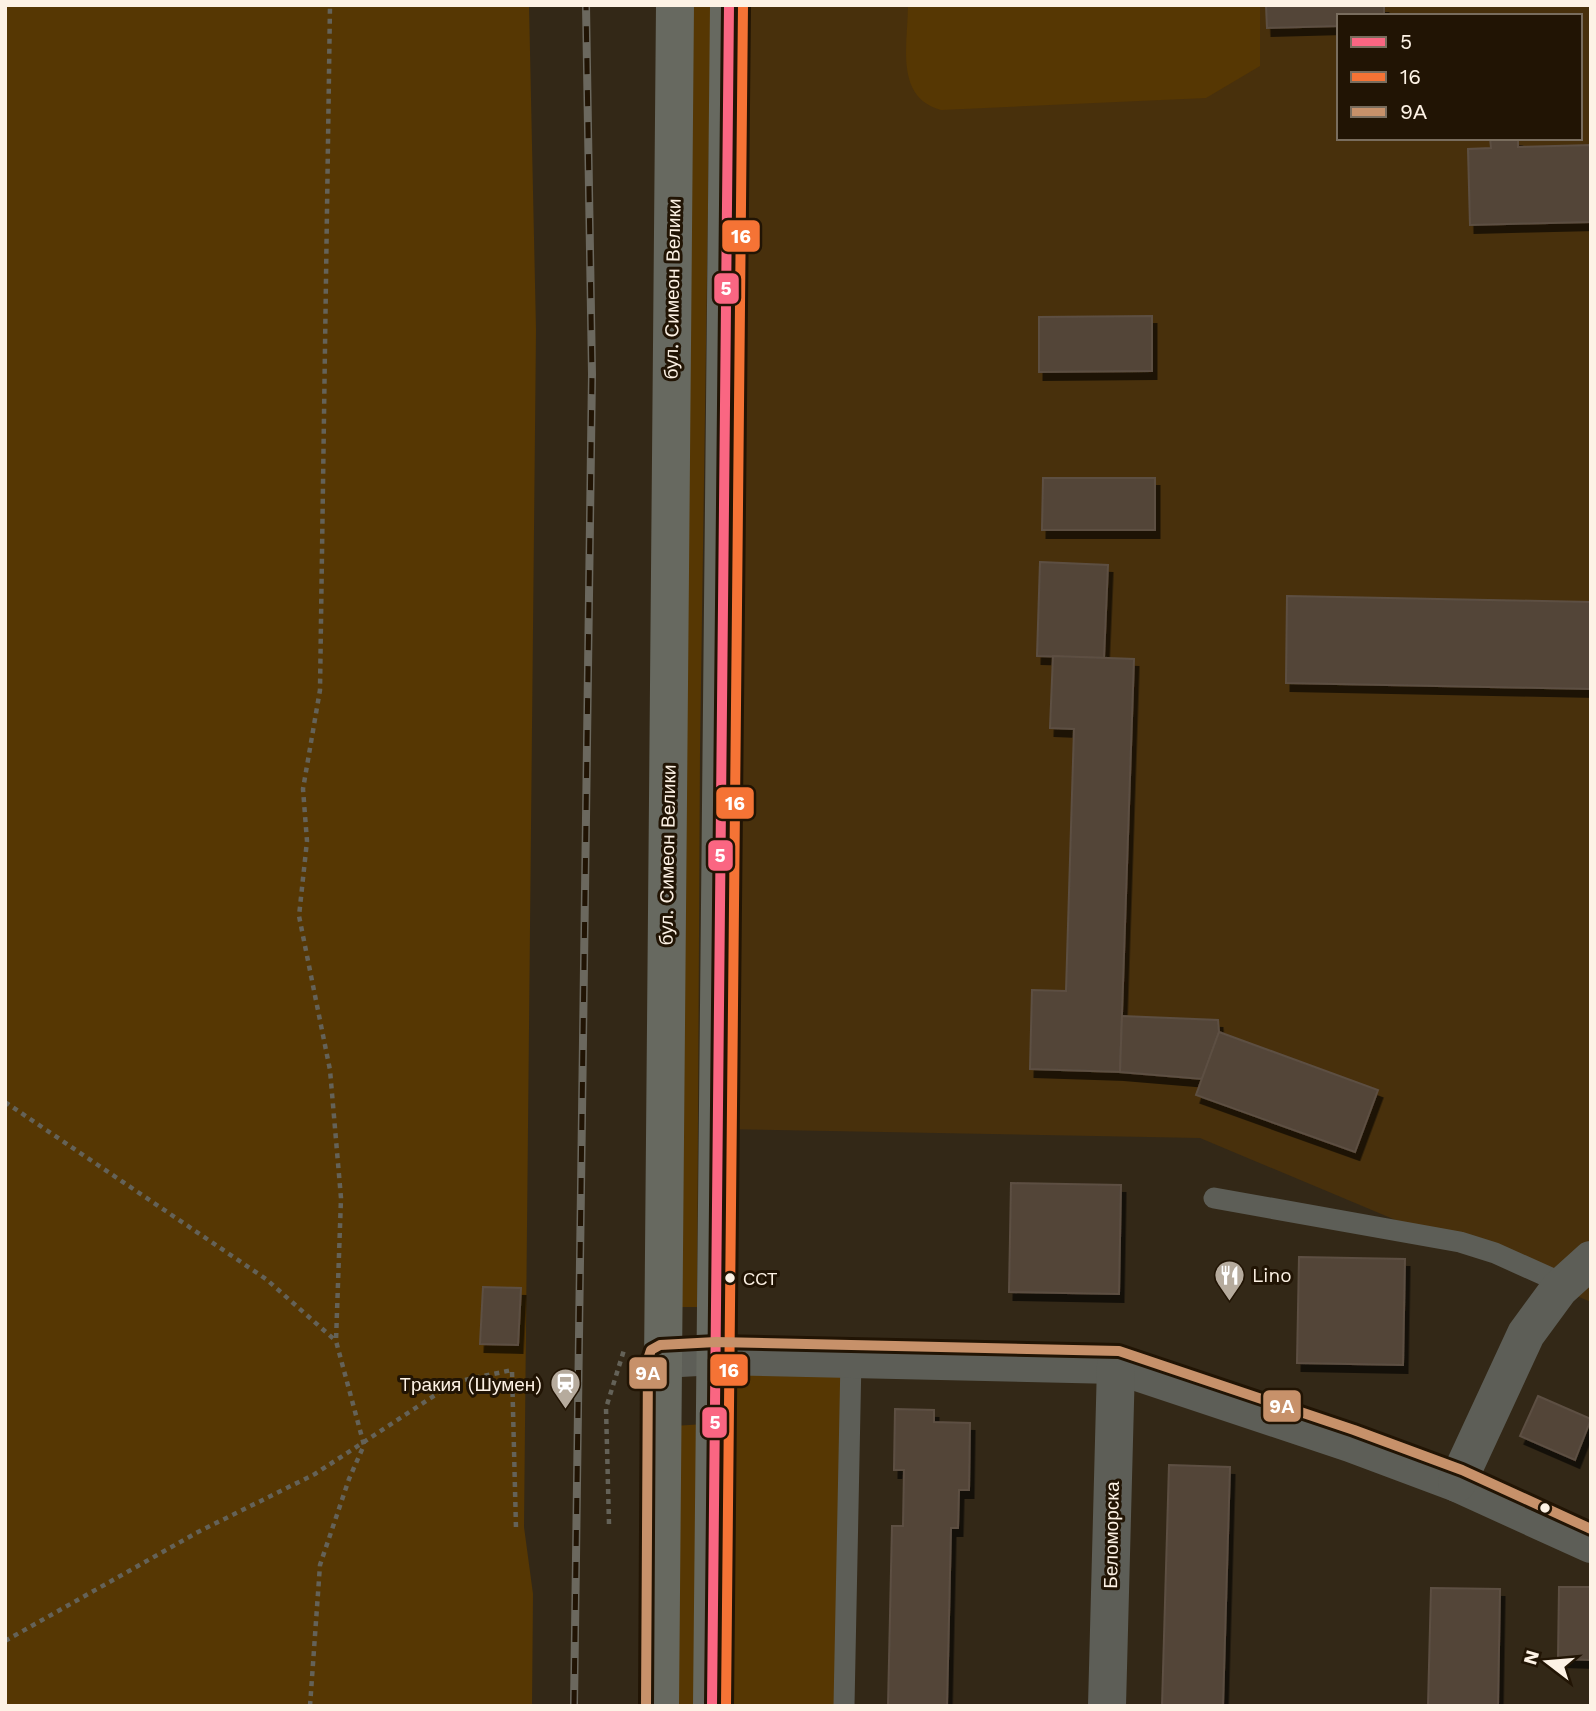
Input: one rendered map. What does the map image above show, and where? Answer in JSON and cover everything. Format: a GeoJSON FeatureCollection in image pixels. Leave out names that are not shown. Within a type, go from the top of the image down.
{"type":"FeatureCollection","features":[{"type":"Feature","properties":{"kind":"main road","name":"бул. Симеон Велики"},"geometry":{"type":"LineString","coordinates":[[660,1706],[675,5]]}},
{"type":"Feature","properties":{"kind":"main road"},"geometry":{"type":"LineString","coordinates":[[712,1706],[729,5]]}},
{"type":"Feature","properties":{"kind":"street"},"geometry":{"type":"LineString","coordinates":[[1457,1483],[1526,1334],[1577,1272]]}},
{"type":"Feature","properties":{"kind":"street"},"geometry":{"type":"LineString","coordinates":[[662,1359],[716,1356],[1116,1365],[1350,1443],[1457,1483],[1591,1544]]}},
{"type":"Feature","properties":{"kind":"street","name":"Беломорска"},"geometry":{"type":"LineString","coordinates":[[1107,1706],[1116,1365]]}},
{"type":"Feature","properties":{"kind":"lane"},"geometry":{"type":"LineString","coordinates":[[1214,1198],[1460,1242],[1495,1254],[1577,1272]]}},
{"type":"Feature","properties":{"kind":"lane"},"geometry":{"type":"LineString","coordinates":[[844,1706],[851,1359]]}},
{"type":"Feature","properties":{"kind":"path"},"geometry":{"type":"LineString","coordinates":[[310,1706],[320,1564],[349,1479],[364,1445],[335,1341],[341,1198],[332,1096],[299,916],[307,841],[303,789],[320,690],[330,5]]}},
{"type":"Feature","properties":{"kind":"path"},"geometry":{"type":"LineString","coordinates":[[5,1102],[266,1279],[335,1341]]}},
{"type":"Feature","properties":{"kind":"path"},"geometry":{"type":"LineString","coordinates":[[5,1641],[198,1532],[315,1474],[364,1445],[455,1382],[512,1370],[516,1530]]}},
{"type":"Feature","properties":{"kind":"path"},"geometry":{"type":"LineString","coordinates":[[606,1408],[608,1524]]}},
{"type":"Feature","properties":{"kind":"shaded area"},"geometry":{"type":"Polygon","coordinates":[[[5,5],[529,5],[536,330],[524,1527],[533,1594],[532,1706],[5,1706],[5,5]]]}},
{"type":"Feature","properties":{"kind":"shaded area"},"geometry":{"type":"Polygon","coordinates":[[[687,5],[711,5],[700,752],[697,1307],[677,1307],[687,5]]]}},
{"type":"Feature","properties":{"kind":"shaded area"},"geometry":{"type":"Polygon","coordinates":[[[729,5],[1591,5],[1591,1302],[1200,1138],[718,1129],[729,5]]]}},
{"type":"Feature","properties":{"kind":"shaded area"},"geometry":{"type":"Polygon","coordinates":[[[908,5],[1260,5],[1260,66],[1206,98],[941,110],[926,103],[916,94],[910,81],[906,52],[908,5]]]}},
{"type":"Feature","properties":{"kind":"shaded area"},"geometry":{"type":"Polygon","coordinates":[[[716,1356],[851,1359],[844,1706],[712,1706],[716,1356]]]}},
{"type":"Feature","properties":{"kind":"shaded area"},"geometry":{"type":"Polygon","coordinates":[[[704,1424],[700,1706],[672,1706],[674,1426],[704,1424]]]}},
{"type":"Feature","properties":{"kind":"building"},"geometry":{"type":"Polygon","coordinates":[[[1266,5],[1384,5],[1384,14],[1337,14],[1337,26],[1267,28],[1266,5]]]}},
{"type":"Feature","properties":{"kind":"building"},"geometry":{"type":"Polygon","coordinates":[[[1490,140],[1518,140],[1518,147],[1591,145],[1591,222],[1470,225],[1468,149],[1491,148],[1490,140]]]}},
{"type":"Feature","properties":{"kind":"building"},"geometry":{"type":"Polygon","coordinates":[[[1152,316],[1152,371],[1039,372],[1039,317],[1152,316]]]}},
{"type":"Feature","properties":{"kind":"building"},"geometry":{"type":"Polygon","coordinates":[[[1043,478],[1155,478],[1155,530],[1042,530],[1043,478]]]}},
{"type":"Feature","properties":{"kind":"building"},"geometry":{"type":"Polygon","coordinates":[[[1040,562],[1108,565],[1104,658],[1037,656],[1040,562]]]}},
{"type":"Feature","properties":{"kind":"building"},"geometry":{"type":"Polygon","coordinates":[[[1287,596],[1591,602],[1591,689],[1286,683],[1287,596]]]}},
{"type":"Feature","properties":{"kind":"building"},"geometry":{"type":"Polygon","coordinates":[[[1053,656],[1134,659],[1120,1072],[1030,1069],[1032,990],[1066,991],[1074,729],[1050,728],[1053,656]]]}},
{"type":"Feature","properties":{"kind":"building"},"geometry":{"type":"Polygon","coordinates":[[[1122,1016],[1218,1020],[1219,1032],[1202,1079],[1120,1072],[1122,1016]]]}},
{"type":"Feature","properties":{"kind":"building"},"geometry":{"type":"Polygon","coordinates":[[[1219,1032],[1378,1090],[1355,1152],[1196,1095],[1219,1032]]]}},
{"type":"Feature","properties":{"kind":"building"},"geometry":{"type":"Polygon","coordinates":[[[1011,1183],[1121,1185],[1119,1294],[1009,1292],[1011,1183]]]}},
{"type":"Feature","properties":{"kind":"building"},"geometry":{"type":"Polygon","coordinates":[[[1299,1257],[1405,1259],[1403,1365],[1297,1363],[1299,1257]]]}},
{"type":"Feature","properties":{"kind":"building"},"geometry":{"type":"Polygon","coordinates":[[[483,1287],[521,1288],[518,1345],[480,1344],[483,1287]]]}},
{"type":"Feature","properties":{"kind":"building"},"geometry":{"type":"Polygon","coordinates":[[[1538,1396],[1591,1419],[1575,1460],[1520,1436],[1538,1396]]]}},
{"type":"Feature","properties":{"kind":"building"},"geometry":{"type":"Polygon","coordinates":[[[895,1409],[934,1410],[934,1422],[970,1423],[969,1490],[959,1490],[958,1528],[951,1528],[947,1706],[888,1706],[892,1526],[903,1526],[904,1470],[894,1470],[895,1409]]]}},
{"type":"Feature","properties":{"kind":"building"},"geometry":{"type":"Polygon","coordinates":[[[1169,1465],[1230,1467],[1223,1706],[1162,1706],[1169,1465]]]}},
{"type":"Feature","properties":{"kind":"building"},"geometry":{"type":"Polygon","coordinates":[[[1559,1587],[1591,1587],[1591,1660],[1558,1659],[1559,1587]]]}},
{"type":"Feature","properties":{"kind":"building"},"geometry":{"type":"Polygon","coordinates":[[[1431,1588],[1500,1589],[1498,1706],[1428,1706],[1431,1588]]]}},
{"type":"Feature","properties":{"kind":"railway"},"geometry":{"type":"LineString","coordinates":[[574,1706],[592,374],[586,5]]}},
{"type":"Feature","properties":{"kind":"transit line","name":"5"},"geometry":{"type":"LineString","coordinates":[[712,1706],[729,5]]}},
{"type":"Feature","properties":{"kind":"transit line","name":"16"},"geometry":{"type":"LineString","coordinates":[[726,1706],[743,5]]}},
{"type":"Feature","properties":{"kind":"transit line","name":"9А"},"geometry":{"type":"LineString","coordinates":[[646,1706],[648,1359],[651,1350],[660,1345],[716,1342],[1119,1351],[1354,1430],[1462,1470],[1591,1529]]}},
{"type":"Feature","properties":{"kind":"place","name":"ССТ"},"geometry":{"type":"Point","coordinates":[730,1278]}},
{"type":"Feature","properties":{"kind":"place","name":"Lino"},"geometry":{"type":"Point","coordinates":[1229,1302]}},
{"type":"Feature","properties":{"kind":"place","name":"Tракия (Шумен)"},"geometry":{"type":"Point","coordinates":[565,1411]}}]}
